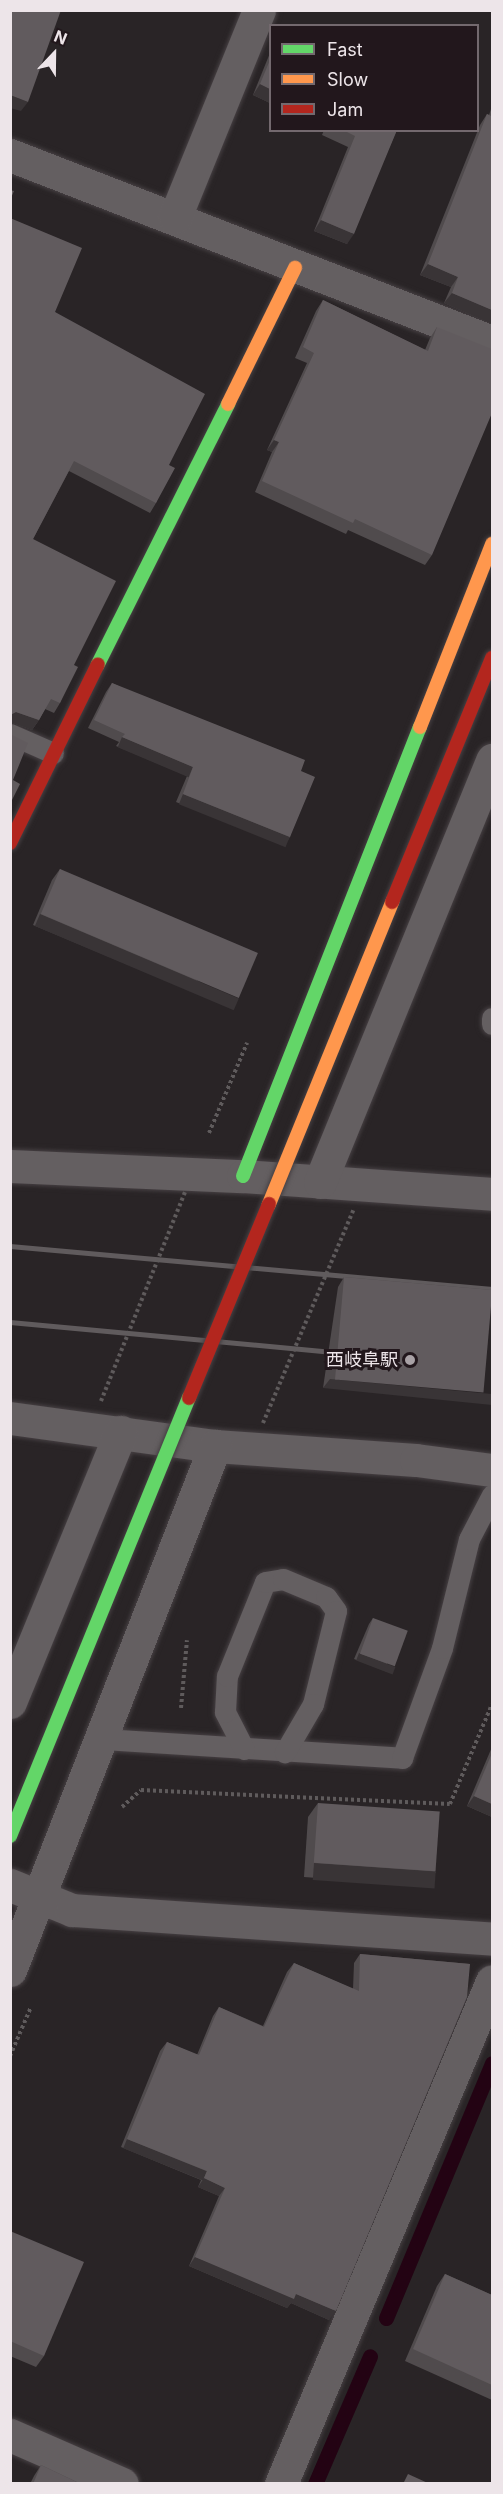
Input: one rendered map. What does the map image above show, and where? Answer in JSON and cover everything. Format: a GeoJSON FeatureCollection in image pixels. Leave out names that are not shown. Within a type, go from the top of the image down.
{"type":"FeatureCollection","features":[{"type":"Feature","properties":{"kind":"street"},"geometry":{"type":"LineString","coordinates":[[175,217],[259,10]]}},
{"type":"Feature","properties":{"kind":"street"},"geometry":{"type":"LineString","coordinates":[[10,155],[175,217],[295,267],[492,342]]}},
{"type":"Feature","properties":{"kind":"street"},"geometry":{"type":"LineString","coordinates":[[10,843],[295,267]]}},
{"type":"Feature","properties":{"kind":"street"},"geometry":{"type":"LineString","coordinates":[[243,1176],[492,544]]}},
{"type":"Feature","properties":{"kind":"street"},"geometry":{"type":"LineString","coordinates":[[10,1836],[492,658]]}},
{"type":"Feature","properties":{"kind":"street"},"geometry":{"type":"LineString","coordinates":[[320,1182],[492,760]]}},
{"type":"Feature","properties":{"kind":"street"},"geometry":{"type":"LineString","coordinates":[[10,1166],[243,1176],[492,1194]]}},
{"type":"Feature","properties":{"kind":"street"},"geometry":{"type":"LineString","coordinates":[[10,1418],[215,1446],[416,1460],[492,1470]]}},
{"type":"Feature","properties":{"kind":"street"},"geometry":{"type":"LineString","coordinates":[[10,1702],[121,1432]]}},
{"type":"Feature","properties":{"kind":"street"},"geometry":{"type":"LineString","coordinates":[[10,1970],[104,1739],[215,1446]]}},
{"type":"Feature","properties":{"kind":"street"},"geometry":{"type":"LineString","coordinates":[[10,1885],[41,1895],[72,1910],[492,1939]]}},
{"type":"Feature","properties":{"kind":"street"},"geometry":{"type":"LineString","coordinates":[[281,2484],[492,1981]]}},
{"type":"Feature","properties":{"kind":"street"},"geometry":{"type":"LineString","coordinates":[[10,2435],[122,2484]]}},
{"type":"Feature","properties":{"kind":"lane"},"geometry":{"type":"LineString","coordinates":[[10,735],[53,753]]}},
{"type":"Feature","properties":{"kind":"lane"},"geometry":{"type":"LineString","coordinates":[[492,1018],[492,1024]]}},
{"type":"Feature","properties":{"kind":"lane"},"geometry":{"type":"LineString","coordinates":[[104,1739],[402,1758],[442,1648],[469,1539],[492,1495]]}},
{"type":"Feature","properties":{"kind":"lane"},"geometry":{"type":"LineString","coordinates":[[244,1749],[225,1712],[227,1676],[265,1582],[283,1579],[326,1597],[336,1611],[313,1704],[285,1752]]}},
{"type":"Feature","properties":{"kind":"path"},"geometry":{"type":"LineString","coordinates":[[101,1401],[185,1192]]}},
{"type":"Feature","properties":{"kind":"path"},"geometry":{"type":"LineString","coordinates":[[263,1423],[354,1209]]}},
{"type":"Feature","properties":{"kind":"path"},"geometry":{"type":"LineString","coordinates":[[113,1814],[141,1790],[450,1804],[492,1704]]}},
{"type":"Feature","properties":{"kind":"building"},"geometry":{"type":"Polygon","coordinates":[[[10,10],[61,10],[28,102],[10,95],[10,10]]]}},
{"type":"Feature","properties":{"kind":"building"},"geometry":{"type":"Polygon","coordinates":[[[269,62],[269,88],[260,84],[269,62]]]}},
{"type":"Feature","properties":{"kind":"building"},"geometry":{"type":"Polygon","coordinates":[[[492,113],[492,310],[452,293],[458,277],[428,264],[487,114],[491,116],[492,113]]]}},
{"type":"Feature","properties":{"kind":"building"},"geometry":{"type":"Polygon","coordinates":[[[347,132],[396,132],[354,234],[321,220],[355,136],[347,132]]]}},
{"type":"Feature","properties":{"kind":"building"},"geometry":{"type":"Polygon","coordinates":[[[10,218],[82,248],[55,312],[205,394],[169,465],[175,468],[156,503],[74,461],[33,539],[116,581],[74,665],[78,667],[60,703],[51,699],[39,720],[16,712],[10,715],[10,218]]]}},
{"type":"Feature","properties":{"kind":"building"},"geometry":{"type":"Polygon","coordinates":[[[323,300],[428,351],[437,327],[492,349],[492,413],[432,555],[355,519],[353,523],[262,481],[279,442],[274,440],[314,353],[303,347],[323,300]]]}},
{"type":"Feature","properties":{"kind":"building"},"geometry":{"type":"Polygon","coordinates":[[[112,683],[305,760],[301,771],[315,777],[290,837],[183,794],[193,767],[122,737],[125,734],[94,720],[112,683]]]}},
{"type":"Feature","properties":{"kind":"building"},"geometry":{"type":"Polygon","coordinates":[[[10,734],[28,743],[13,780],[20,784],[10,804],[10,734]]]}},
{"type":"Feature","properties":{"kind":"building"},"geometry":{"type":"Polygon","coordinates":[[[60,869],[258,953],[239,998],[41,914],[60,869]]]}},
{"type":"Feature","properties":{"kind":"building","name":"西岐阜駅"},"geometry":{"type":"Polygon","coordinates":[[[344,1277],[492,1290],[483,1393],[335,1380],[344,1277]]]}},
{"type":"Feature","properties":{"kind":"building"},"geometry":{"type":"Polygon","coordinates":[[[373,1618],[408,1631],[395,1666],[360,1654],[373,1618]]]}},
{"type":"Feature","properties":{"kind":"building"},"geometry":{"type":"Polygon","coordinates":[[[492,1753],[492,1804],[474,1796],[492,1753]]]}},
{"type":"Feature","properties":{"kind":"building"},"geometry":{"type":"Polygon","coordinates":[[[318,1803],[440,1812],[436,1871],[314,1863],[318,1803]]]}},
{"type":"Feature","properties":{"kind":"building"},"geometry":{"type":"Polygon","coordinates":[[[360,1954],[470,1964],[467,1997],[336,2311],[296,2294],[294,2299],[195,2257],[225,2188],[204,2178],[207,2171],[127,2139],[167,2042],[199,2055],[219,2007],[264,2027],[294,1963],[359,1991],[360,1954]]]}},
{"type":"Feature","properties":{"kind":"building"},"geometry":{"type":"Polygon","coordinates":[[[10,2231],[84,2262],[44,2356],[10,2341],[10,2231]]]}},
{"type":"Feature","properties":{"kind":"building"},"geometry":{"type":"Polygon","coordinates":[[[445,2274],[492,2295],[492,2385],[413,2349],[445,2274]]]}},
{"type":"Feature","properties":{"kind":"building"},"geometry":{"type":"Polygon","coordinates":[[[41,2465],[81,2484],[33,2484],[41,2465]]]}},
{"type":"Feature","properties":{"kind":"building"},"geometry":{"type":"Polygon","coordinates":[[[408,2474],[430,2484],[403,2484],[408,2474]]]}},
{"type":"Feature","properties":{"kind":"waterway"},"geometry":{"type":"LineString","coordinates":[[386,2318],[492,2063]]}},
{"type":"Feature","properties":{"kind":"waterway"},"geometry":{"type":"LineString","coordinates":[[315,2484],[370,2356]]}},
{"type":"Feature","properties":{"kind":"railway"},"geometry":{"type":"LineString","coordinates":[[10,1246],[492,1289]]}},
{"type":"Feature","properties":{"kind":"railway"},"geometry":{"type":"LineString","coordinates":[[10,1322],[346,1353]]}},
{"type":"Feature","properties":{"kind":"traffic: fast"},"geometry":{"type":"LineString","coordinates":[[98,664],[228,404]]}},
{"type":"Feature","properties":{"kind":"traffic: fast"},"geometry":{"type":"LineString","coordinates":[[243,1176],[420,727]]}},
{"type":"Feature","properties":{"kind":"traffic: fast"},"geometry":{"type":"LineString","coordinates":[[10,1836],[189,1398]]}},
{"type":"Feature","properties":{"kind":"traffic: slow"},"geometry":{"type":"LineString","coordinates":[[228,404],[295,268]]}},
{"type":"Feature","properties":{"kind":"traffic: slow"},"geometry":{"type":"LineString","coordinates":[[420,727],[492,544]]}},
{"type":"Feature","properties":{"kind":"traffic: slow"},"geometry":{"type":"LineString","coordinates":[[269,1204],[392,902]]}},
{"type":"Feature","properties":{"kind":"traffic: jam"},"geometry":{"type":"LineString","coordinates":[[392,902],[492,658]]}},
{"type":"Feature","properties":{"kind":"traffic: jam"},"geometry":{"type":"LineString","coordinates":[[10,843],[98,664]]}},
{"type":"Feature","properties":{"kind":"traffic: jam"},"geometry":{"type":"LineString","coordinates":[[189,1398],[269,1204]]}},
{"type":"Feature","properties":{"kind":"place","name":"西岐阜駅"},"geometry":{"type":"Point","coordinates":[410,1360]}}]}
